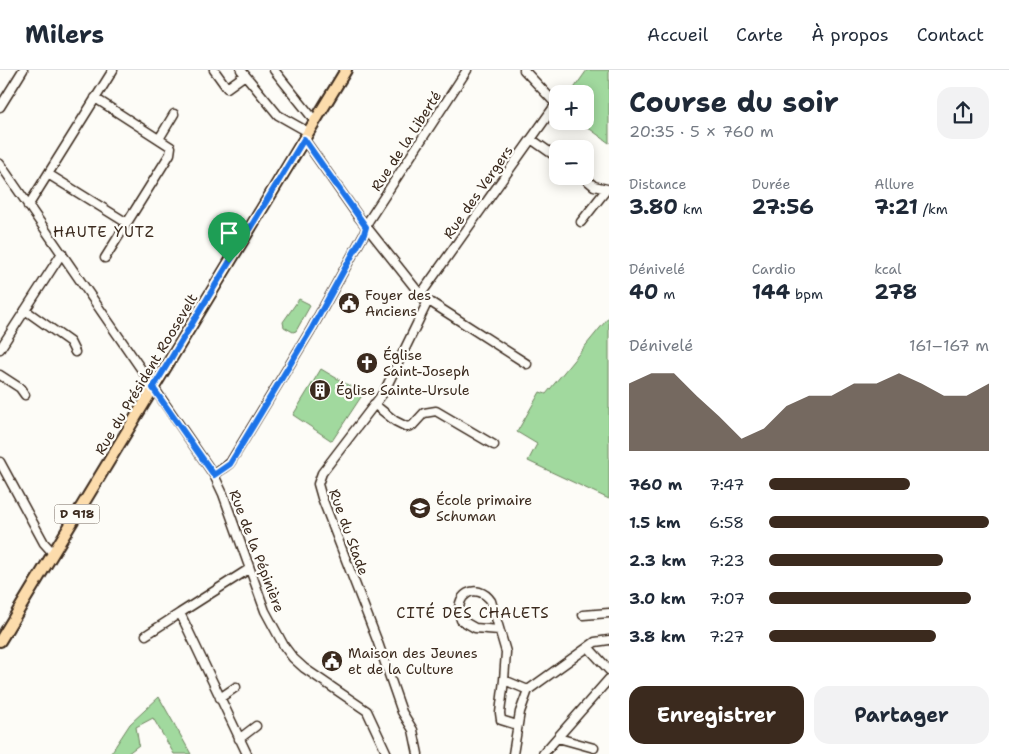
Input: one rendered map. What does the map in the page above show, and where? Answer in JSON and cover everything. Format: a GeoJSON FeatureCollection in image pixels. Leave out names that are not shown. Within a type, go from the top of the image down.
{"type":"FeatureCollection","features":[{"type":"Feature","properties":{"kind":"main road","name":"Rue du Président Roosevelt"},"geometry":{"type":"LineString","coordinates":[[0,641],[346,70]]}},
{"type":"Feature","properties":{"kind":"street"},"geometry":{"type":"LineString","coordinates":[[0,107],[23,70]]}},
{"type":"Feature","properties":{"kind":"street"},"geometry":{"type":"LineString","coordinates":[[28,206],[113,70]]}},
{"type":"Feature","properties":{"kind":"street"},"geometry":{"type":"LineString","coordinates":[[214,70],[228,88],[243,72],[278,115],[306,135],[366,227],[427,303],[432,303],[527,364]]}},
{"type":"Feature","properties":{"kind":"street"},"geometry":{"type":"LineString","coordinates":[[274,70],[315,121]]}},
{"type":"Feature","properties":{"kind":"street","name":"Rue de la Liberté"},"geometry":{"type":"LineString","coordinates":[[214,475],[230,464],[240,448],[312,328],[364,234],[366,227],[467,70]]}},
{"type":"Feature","properties":{"kind":"street","name":"Rue des Vergers"},"geometry":{"type":"LineString","coordinates":[[420,294],[556,104],[524,70]]}},
{"type":"Feature","properties":{"kind":"street"},"geometry":{"type":"LineString","coordinates":[[95,98],[171,147],[170,154],[105,258]]}},
{"type":"Feature","properties":{"kind":"street"},"geometry":{"type":"LineString","coordinates":[[159,140],[174,114]]}},
{"type":"Feature","properties":{"kind":"street"},"geometry":{"type":"LineString","coordinates":[[531,139],[549,152]]}},
{"type":"Feature","properties":{"kind":"street","name":"Rue de la Pépinière"},"geometry":{"type":"LineString","coordinates":[[0,164],[214,475],[223,494],[265,611],[293,658],[314,676],[366,711],[387,754]]}},
{"type":"Feature","properties":{"kind":"street"},"geometry":{"type":"LineString","coordinates":[[48,174],[127,224]]}},
{"type":"Feature","properties":{"kind":"street"},"geometry":{"type":"LineString","coordinates":[[581,222],[608,189],[593,185]]}},
{"type":"Feature","properties":{"kind":"street"},"geometry":{"type":"LineString","coordinates":[[0,349],[62,253]]}},
{"type":"Feature","properties":{"kind":"street","name":"Rue du Stade"},"geometry":{"type":"LineString","coordinates":[[418,754],[413,730],[402,712],[318,484],[322,473],[384,392],[427,303]]}},
{"type":"Feature","properties":{"kind":"street"},"geometry":{"type":"LineString","coordinates":[[25,310],[70,342],[75,352]]}},
{"type":"Feature","properties":{"kind":"street"},"geometry":{"type":"LineString","coordinates":[[0,375],[20,388],[25,395]]}},
{"type":"Feature","properties":{"kind":"street"},"geometry":{"type":"LineString","coordinates":[[374,404],[395,421],[407,427],[413,426],[424,413],[436,411],[494,445]]}},
{"type":"Feature","properties":{"kind":"street"},"geometry":{"type":"LineString","coordinates":[[0,462],[44,544],[53,553]]}},
{"type":"Feature","properties":{"kind":"street"},"geometry":{"type":"LineString","coordinates":[[146,635],[249,569]]}},
{"type":"Feature","properties":{"kind":"street"},"geometry":{"type":"LineString","coordinates":[[498,630],[476,628],[461,620],[458,612],[459,603],[464,596],[472,592],[487,596],[491,601],[506,652],[500,713],[501,720],[517,725]]}},
{"type":"Feature","properties":{"kind":"street"},"geometry":{"type":"LineString","coordinates":[[180,613],[247,754]]}},
{"type":"Feature","properties":{"kind":"street"},"geometry":{"type":"LineString","coordinates":[[583,614],[609,613]]}},
{"type":"Feature","properties":{"kind":"street"},"geometry":{"type":"LineString","coordinates":[[513,754],[520,712],[528,690],[595,642],[609,640]]}},
{"type":"Feature","properties":{"kind":"street"},"geometry":{"type":"LineString","coordinates":[[588,647],[609,670]]}},
{"type":"Feature","properties":{"kind":"street"},"geometry":{"type":"LineString","coordinates":[[543,754],[609,679]]}},
{"type":"Feature","properties":{"kind":"street"},"geometry":{"type":"LineString","coordinates":[[504,680],[528,690]]}},
{"type":"Feature","properties":{"kind":"street"},"geometry":{"type":"LineString","coordinates":[[220,698],[236,687]]}},
{"type":"Feature","properties":{"kind":"street"},"geometry":{"type":"LineString","coordinates":[[240,739],[256,726]]}},
{"type":"Feature","properties":{"kind":"street"},"geometry":{"type":"LineString","coordinates":[[558,738],[594,748]]}},
{"type":"Feature","properties":{"kind":"green space"},"geometry":{"type":"Polygon","coordinates":[[[587,70],[609,70],[609,143],[591,130],[594,130],[594,85],[576,85],[587,70]]]}},
{"type":"Feature","properties":{"kind":"green space"},"geometry":{"type":"Polygon","coordinates":[[[299,299],[310,306],[296,331],[293,332],[284,327],[283,322],[299,299]]]}},
{"type":"Feature","properties":{"kind":"green space"},"geometry":{"type":"Polygon","coordinates":[[[609,317],[609,499],[528,461],[537,444],[517,432],[540,392],[546,394],[609,317]]]}},
{"type":"Feature","properties":{"kind":"green space"},"geometry":{"type":"Polygon","coordinates":[[[321,369],[363,394],[332,441],[293,415],[321,369]]]}},
{"type":"Feature","properties":{"kind":"green space"},"geometry":{"type":"Polygon","coordinates":[[[159,697],[191,754],[174,754],[153,718],[136,727],[139,745],[127,754],[111,753],[130,724],[159,697]]]}},
{"type":"Feature","properties":{"kind":"place","name":"Foyer des Anciens"},"geometry":{"type":"Point","coordinates":[349,303]}},
{"type":"Feature","properties":{"kind":"place","name":"Église Saint-Joseph"},"geometry":{"type":"Point","coordinates":[367,363]}},
{"type":"Feature","properties":{"kind":"place","name":"Église Sainte-Ursule"},"geometry":{"type":"Point","coordinates":[320,390]}},
{"type":"Feature","properties":{"kind":"place","name":"École primaire Schuman"},"geometry":{"type":"Point","coordinates":[420,508]}},
{"type":"Feature","properties":{"kind":"place","name":"Maison des Jeunes et de la Culture"},"geometry":{"type":"Point","coordinates":[332,661]}},
{"type":"Feature","properties":{"kind":"district","name":"HAUTE YUTZ"},"geometry":{"type":"Point","coordinates":[104,232]}},
{"type":"Feature","properties":{"kind":"district","name":"CITÉ DES CHALETS"},"geometry":{"type":"Point","coordinates":[473,613]}},
{"type":"Feature","properties":{"kind":"route"},"geometry":{"type":"LineString","coordinates":[[304,139],[366,227],[364,234],[312,328],[268,402],[230,464],[214,475],[153,388],[229,263],[304,139]]}}]}
